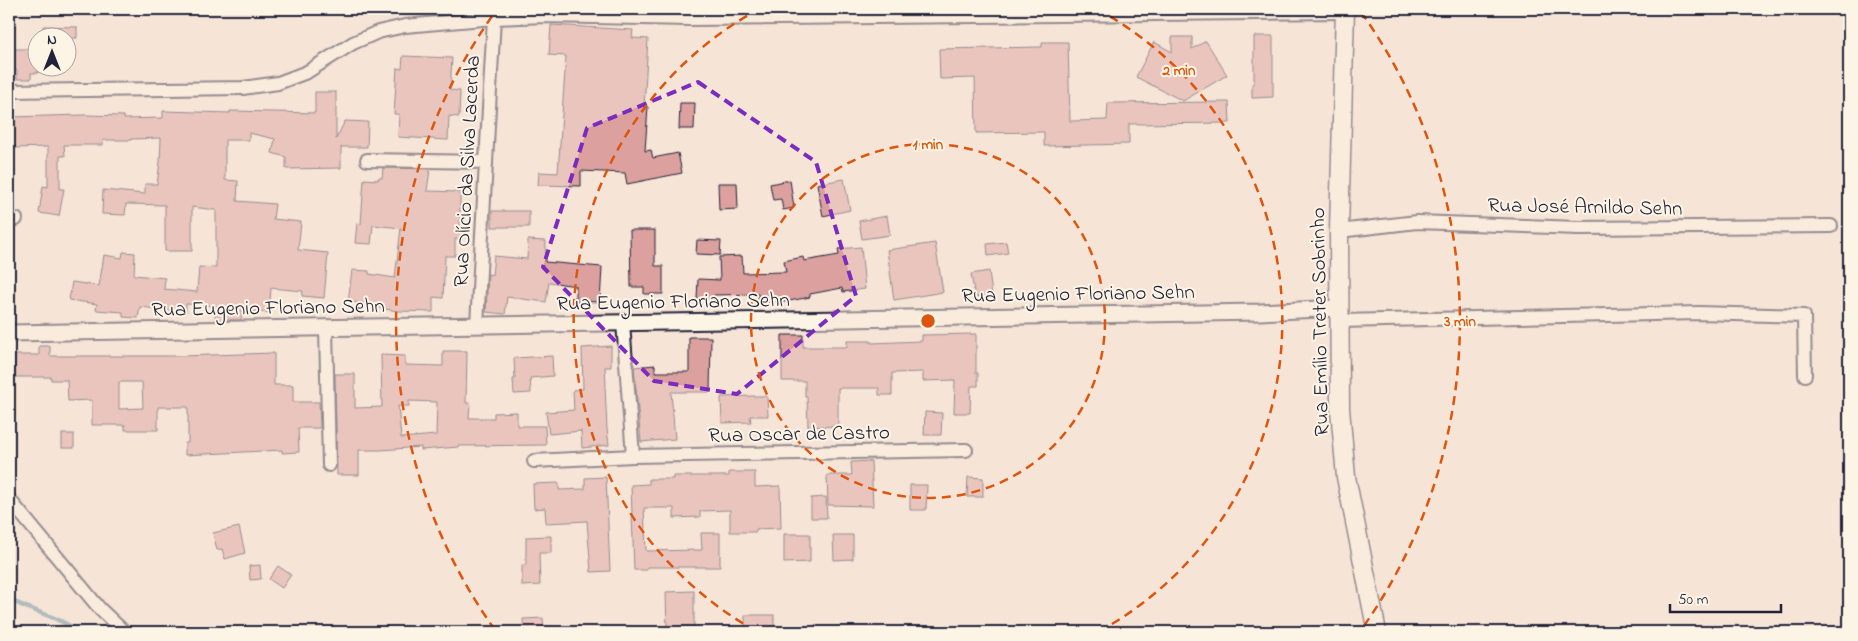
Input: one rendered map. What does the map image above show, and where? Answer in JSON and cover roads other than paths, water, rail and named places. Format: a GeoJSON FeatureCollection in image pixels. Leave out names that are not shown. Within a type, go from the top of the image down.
{"type":"FeatureCollection","features":[{"type":"Feature","properties":{"kind":"main road","name":"Rua Emílio Treter Sobrinho"},"geometry":{"type":"LineString","coordinates":[[1345,11],[1339,232],[1340,409],[1346,477],[1377,632]]}},
{"type":"Feature","properties":{"kind":"street"},"geometry":{"type":"LineString","coordinates":[[9,92],[243,88],[278,83],[307,72],[353,44],[378,32],[405,26],[494,18],[546,16],[689,19],[1345,11]]}},
{"type":"Feature","properties":{"kind":"street","name":"Rua Olício da Silva Lacerda"},"geometry":{"type":"LineString","coordinates":[[478,325],[494,18]]}},
{"type":"Feature","properties":{"kind":"street"},"geometry":{"type":"LineString","coordinates":[[367,160],[486,162]]}},
{"type":"Feature","properties":{"kind":"street","name":"Rua José Arnildo Sehn"},"geometry":{"type":"LineString","coordinates":[[1339,232],[1417,222],[1578,228],[1831,226]]}},
{"type":"Feature","properties":{"kind":"street","name":"Rua Eugenio Floriano Sehn"},"geometry":{"type":"LineString","coordinates":[[9,332],[1260,312],[1339,314]]}},
{"type":"Feature","properties":{"kind":"street"},"geometry":{"type":"LineString","coordinates":[[1339,314],[1699,313],[1804,316],[1805,375]]}},
{"type":"Feature","properties":{"kind":"street"},"geometry":{"type":"LineString","coordinates":[[623,323],[633,456]]}},
{"type":"Feature","properties":{"kind":"street"},"geometry":{"type":"LineString","coordinates":[[326,328],[329,465]]}},
{"type":"Feature","properties":{"kind":"street","name":"Rua Oscar de Castro"},"geometry":{"type":"LineString","coordinates":[[534,461],[633,456],[966,450]]}},
{"type":"Feature","properties":{"kind":"street"},"geometry":{"type":"LineString","coordinates":[[9,499],[100,609],[124,632]]}},
{"type":"Feature","properties":{"kind":"waterway"},"geometry":{"type":"LineString","coordinates":[[9,599],[54,618],[79,632]]}}]}
